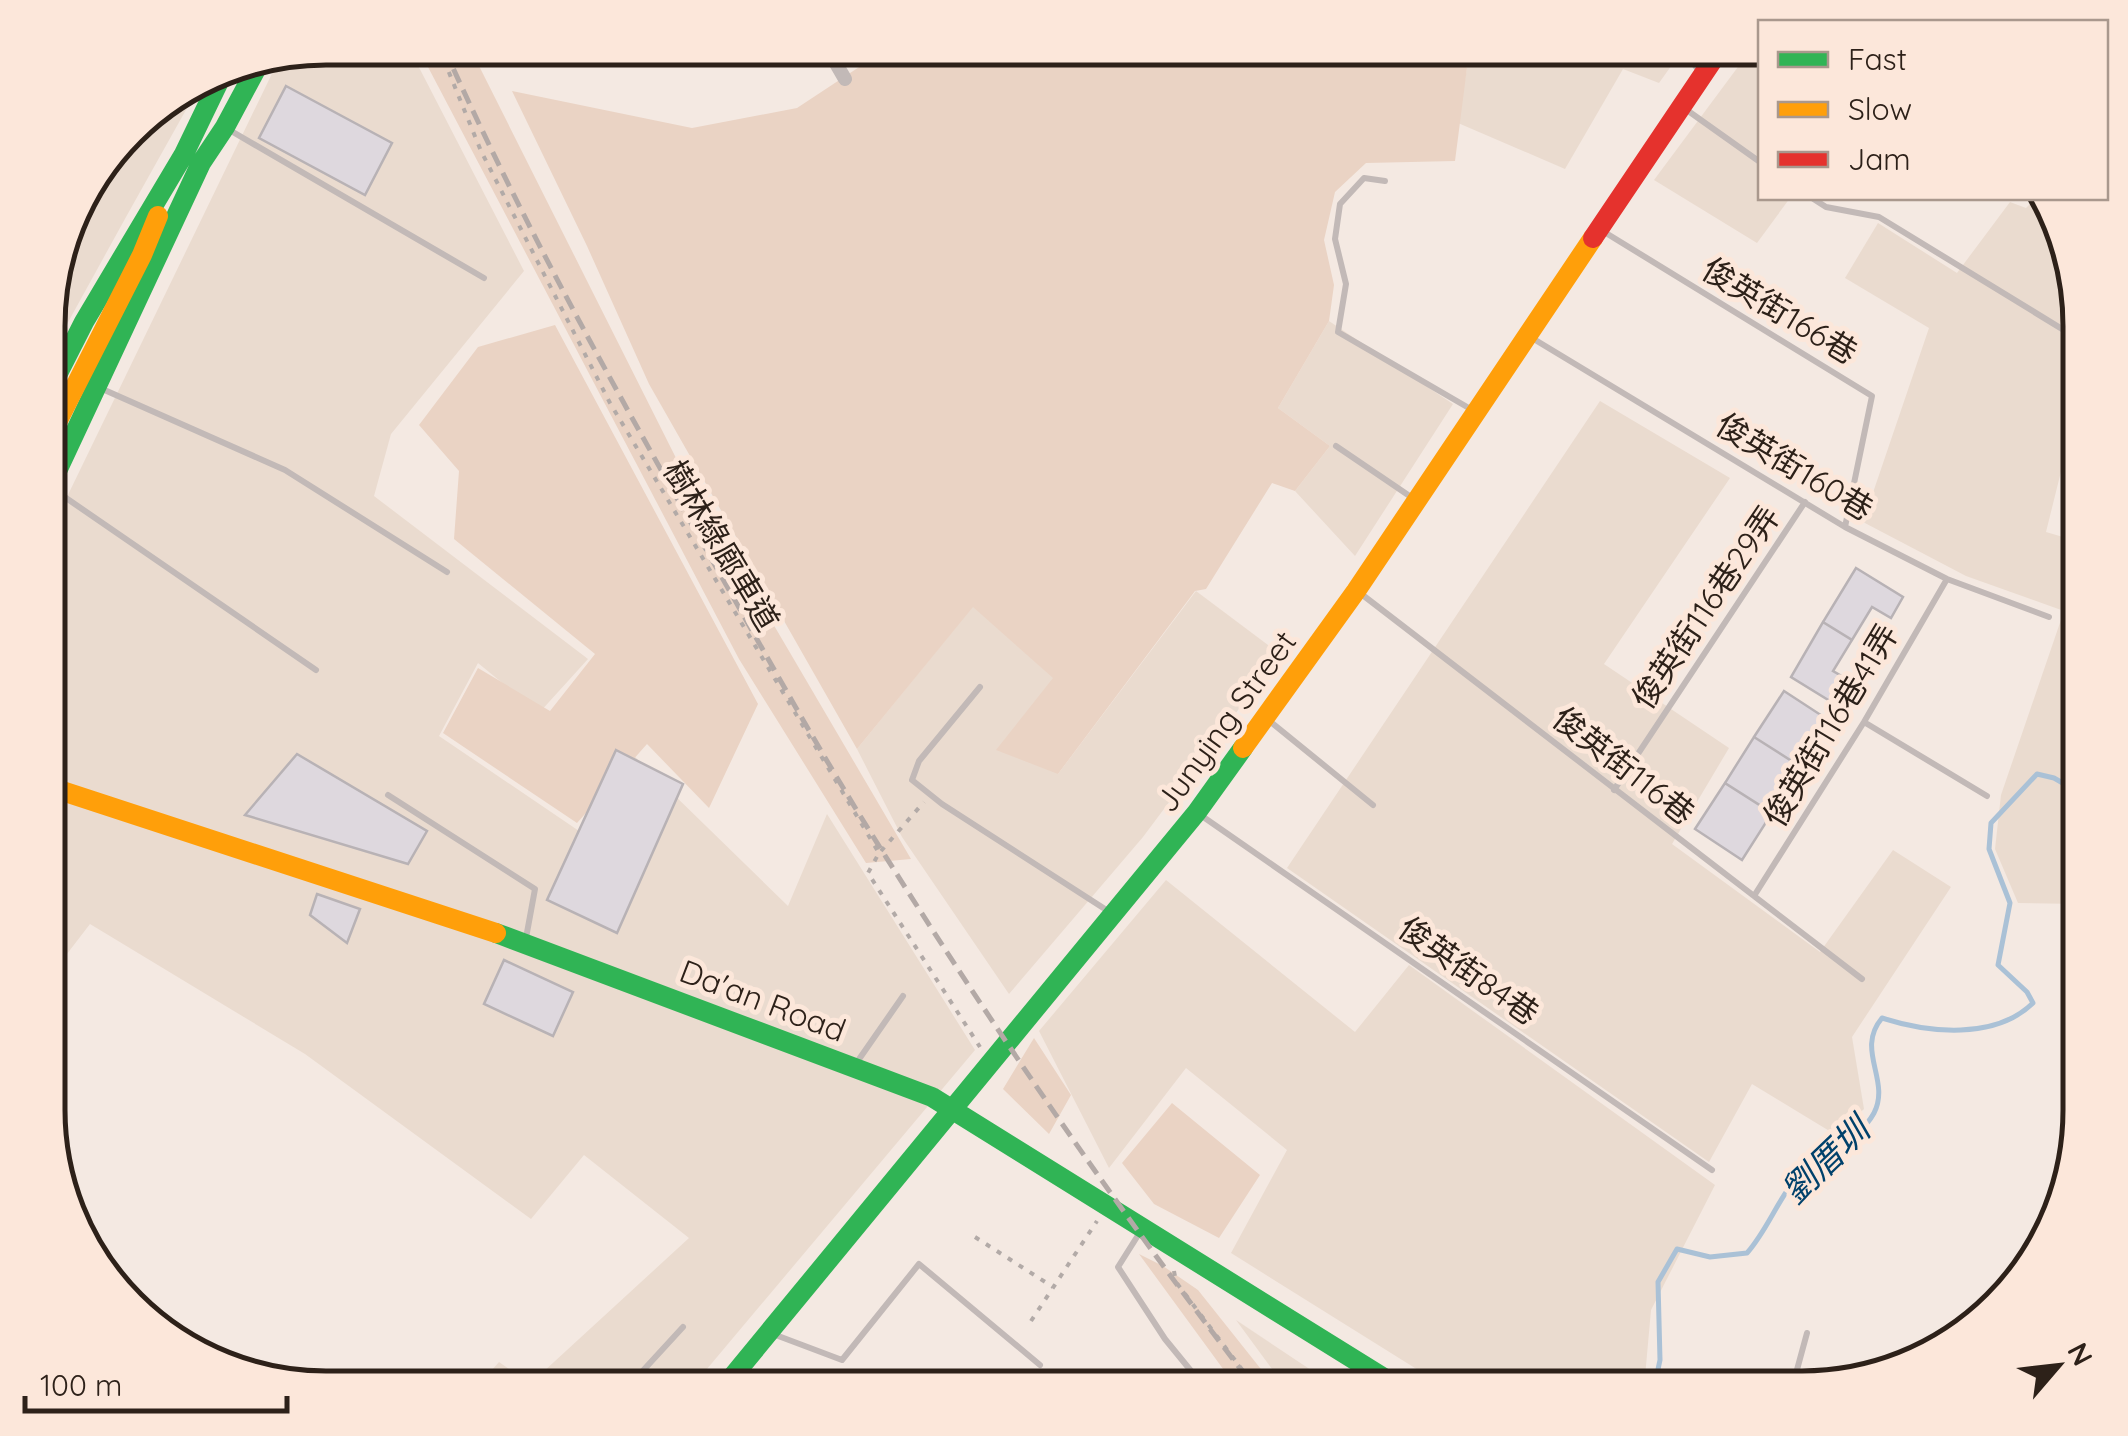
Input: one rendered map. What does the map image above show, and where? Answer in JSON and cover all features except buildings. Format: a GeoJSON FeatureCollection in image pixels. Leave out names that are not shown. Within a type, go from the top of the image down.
{"type":"FeatureCollection","features":[{"type":"Feature","properties":{"kind":"street","name":"Junying Street"},"geometry":{"type":"LineString","coordinates":[[738,1371],[1197,812],[1356,590],[1709,65]]}},
{"type":"Feature","properties":{"kind":"street"},"geometry":{"type":"LineString","coordinates":[[837,66],[845,79]]}},
{"type":"Feature","properties":{"kind":"street"},"geometry":{"type":"LineString","coordinates":[[65,359],[84,322],[192,158],[225,127],[252,76]]}},
{"type":"Feature","properties":{"kind":"street"},"geometry":{"type":"LineString","coordinates":[[65,453],[192,158],[217,89]]}},
{"type":"Feature","properties":{"kind":"street"},"geometry":{"type":"LineString","coordinates":[[65,406],[192,158]]}},
{"type":"Feature","properties":{"kind":"street","name":"Da'an Road"},"geometry":{"type":"LineString","coordinates":[[65,792],[525,943],[932,1097],[1372,1370]]}},
{"type":"Feature","properties":{"kind":"lane"},"geometry":{"type":"LineString","coordinates":[[1695,65],[1702,75]]}},
{"type":"Feature","properties":{"kind":"lane"},"geometry":{"type":"LineString","coordinates":[[1681,106],[1758,161]]}},
{"type":"Feature","properties":{"kind":"lane"},"geometry":{"type":"LineString","coordinates":[[225,127],[484,278]]}},
{"type":"Feature","properties":{"kind":"lane"},"geometry":{"type":"LineString","coordinates":[[1386,181],[1364,178],[1340,204],[1336,239],[1346,284],[1338,332],[1476,412]]}},
{"type":"Feature","properties":{"kind":"lane"},"geometry":{"type":"LineString","coordinates":[[1815,200],[1826,208],[1879,217],[2062,329]]}},
{"type":"Feature","properties":{"kind":"lane","name":"俊英街166巷"},"geometry":{"type":"LineString","coordinates":[[1600,229],[1872,396],[1846,527]]}},
{"type":"Feature","properties":{"kind":"lane","name":"俊英街160巷"},"geometry":{"type":"LineString","coordinates":[[1527,335],[1846,527],[1947,580],[2049,617]]}},
{"type":"Feature","properties":{"kind":"lane"},"geometry":{"type":"LineString","coordinates":[[95,386],[285,470],[447,572]]}},
{"type":"Feature","properties":{"kind":"lane"},"geometry":{"type":"LineString","coordinates":[[1336,446],[1416,500]]}},
{"type":"Feature","properties":{"kind":"lane"},"geometry":{"type":"LineString","coordinates":[[65,496],[316,670]]}},
{"type":"Feature","properties":{"kind":"lane","name":"俊英街116巷29弄"},"geometry":{"type":"LineString","coordinates":[[1614,790],[1805,502]]}},
{"type":"Feature","properties":{"kind":"lane","name":"俊英街116巷41弄"},"geometry":{"type":"LineString","coordinates":[[1754,896],[1864,722],[1947,580]]}},
{"type":"Feature","properties":{"kind":"lane","name":"俊英街116巷"},"geometry":{"type":"LineString","coordinates":[[1356,590],[1862,979]]}},
{"type":"Feature","properties":{"kind":"lane"},"geometry":{"type":"LineString","coordinates":[[980,687],[919,761],[912,780],[1112,915]]}},
{"type":"Feature","properties":{"kind":"lane"},"geometry":{"type":"LineString","coordinates":[[1266,719],[1372,805]]}},
{"type":"Feature","properties":{"kind":"lane"},"geometry":{"type":"LineString","coordinates":[[1864,722],[1987,796]]}},
{"type":"Feature","properties":{"kind":"lane"},"geometry":{"type":"LineString","coordinates":[[388,794],[535,889],[525,943]]}},
{"type":"Feature","properties":{"kind":"lane","name":"俊英街84巷"},"geometry":{"type":"LineString","coordinates":[[1197,812],[1712,1170]]}},
{"type":"Feature","properties":{"kind":"lane"},"geometry":{"type":"LineString","coordinates":[[855,1066],[903,996]]}},
{"type":"Feature","properties":{"kind":"lane"},"geometry":{"type":"LineString","coordinates":[[1144,1226],[1118,1267],[1191,1370]]}},
{"type":"Feature","properties":{"kind":"lane"},"geometry":{"type":"LineString","coordinates":[[771,1333],[842,1360],[919,1264],[1040,1365]]}},
{"type":"Feature","properties":{"kind":"lane"},"geometry":{"type":"LineString","coordinates":[[644,1371],[683,1327]]}},
{"type":"Feature","properties":{"kind":"lane"},"geometry":{"type":"LineString","coordinates":[[1797,1370],[1807,1333]]}},
{"type":"Feature","properties":{"kind":"path","name":"樹林綠廊車道"},"geometry":{"type":"LineString","coordinates":[[446,66],[481,151],[610,403],[880,853],[868,872],[980,1047]]}},
{"type":"Feature","properties":{"kind":"path"},"geometry":{"type":"LineString","coordinates":[[880,853],[930,794]]}},
{"type":"Feature","properties":{"kind":"path"},"geometry":{"type":"LineString","coordinates":[[1031,1321],[1106,1204]]}},
{"type":"Feature","properties":{"kind":"path"},"geometry":{"type":"LineString","coordinates":[[975,1237],[1054,1288]]}},
{"type":"Feature","properties":{"kind":"path"},"geometry":{"type":"LineString","coordinates":[[1174,1266],[1176,1282],[1243,1370]]}},
{"type":"Feature","properties":{"kind":"shaded area"},"geometry":{"type":"Polygon","coordinates":[[[1465,65],[1672,65],[1659,83],[1623,69],[1565,169],[1458,123],[1465,65]]]}},
{"type":"Feature","properties":{"kind":"shaded area"},"geometry":{"type":"Polygon","coordinates":[[[1739,65],[1758,65],[1758,200],[1789,200],[1757,243],[1654,180],[1739,65]]]}},
{"type":"Feature","properties":{"kind":"shaded area"},"geometry":{"type":"Polygon","coordinates":[[[309,66],[418,66],[524,271],[391,434],[374,496],[588,659],[539,713],[478,663],[439,736],[579,831],[630,752],[788,906],[827,814],[975,1050],[705,1371],[544,1371],[689,1238],[584,1155],[531,1219],[305,1054],[90,924],[65,956],[65,501],[274,70],[309,66]]]}},
{"type":"Feature","properties":{"kind":"shaded area"},"geometry":{"type":"Polygon","coordinates":[[[427,66],[479,66],[677,460],[911,859],[866,863],[739,659],[427,66]]]}},
{"type":"Feature","properties":{"kind":"shaded area"},"geometry":{"type":"Polygon","coordinates":[[[861,66],[1467,68],[1455,161],[1366,163],[1335,192],[1324,240],[1334,285],[1329,321],[1278,408],[1330,446],[1295,491],[1272,483],[1206,589],[1195,591],[1058,774],[996,750],[1053,678],[973,607],[857,749],[649,384],[512,91],[692,128],[797,108],[861,66]]]}},
{"type":"Feature","properties":{"kind":"shaded area"},"geometry":{"type":"Polygon","coordinates":[[[189,104],[65,328],[74,259],[100,196],[142,142],[189,104]]]}},
{"type":"Feature","properties":{"kind":"shaded area"},"geometry":{"type":"Polygon","coordinates":[[[2010,202],[2026,208],[2031,203],[2049,242],[2062,309],[2062,468],[2046,532],[2062,537],[2062,610],[1966,576],[1863,522],[1929,328],[1845,278],[1878,223],[1957,273],[2010,202]]]}},
{"type":"Feature","properties":{"kind":"shaded area"},"geometry":{"type":"Polygon","coordinates":[[[1329,321],[1453,404],[1355,556],[1295,491],[1330,446],[1278,408],[1329,321]]]}},
{"type":"Feature","properties":{"kind":"shaded area"},"geometry":{"type":"Polygon","coordinates":[[[555,325],[758,704],[709,808],[647,744],[577,823],[443,733],[478,668],[550,711],[595,654],[454,539],[459,471],[419,425],[478,347],[555,325]]]}},
{"type":"Feature","properties":{"kind":"shaded area"},"geometry":{"type":"Polygon","coordinates":[[[1600,401],[1730,478],[1604,664],[1729,748],[1672,844],[1820,952],[1893,850],[1951,887],[1852,1037],[1864,1109],[1836,1135],[1752,1084],[1709,1162],[1287,868],[1600,401]]]}},
{"type":"Feature","properties":{"kind":"shaded area"},"geometry":{"type":"Polygon","coordinates":[[[1196,591],[1280,654],[1143,837],[1009,994],[902,837],[857,749],[973,606],[1054,678],[1058,774],[1196,591]]]}},
{"type":"Feature","properties":{"kind":"shaded area"},"geometry":{"type":"Polygon","coordinates":[[[2062,617],[2062,904],[2018,903],[1995,849],[2001,795],[2062,617]]]}},
{"type":"Feature","properties":{"kind":"shaded area"},"geometry":{"type":"Polygon","coordinates":[[[1166,880],[1355,1032],[1409,965],[1715,1185],[1651,1310],[1646,1370],[1419,1370],[1231,1253],[1287,1150],[1186,1068],[1109,1168],[1039,1031],[1166,880]]]}},
{"type":"Feature","properties":{"kind":"shaded area"},"geometry":{"type":"Polygon","coordinates":[[[1034,1038],[1071,1095],[1049,1134],[1003,1089],[1034,1038]]]}},
{"type":"Feature","properties":{"kind":"shaded area"},"geometry":{"type":"Polygon","coordinates":[[[1172,1103],[1260,1175],[1219,1238],[1154,1204],[1122,1163],[1172,1103]]]}},
{"type":"Feature","properties":{"kind":"shaded area"},"geometry":{"type":"Polygon","coordinates":[[[1139,1254],[1198,1290],[1262,1370],[1224,1370],[1139,1254]]]}},
{"type":"Feature","properties":{"kind":"shaded area"},"geometry":{"type":"Polygon","coordinates":[[[1236,1320],[1312,1370],[1273,1370],[1236,1320]]]}},
{"type":"Feature","properties":{"kind":"shaded area"},"geometry":{"type":"Polygon","coordinates":[[[499,1362],[512,1371],[491,1371],[499,1362]]]}},
{"type":"Feature","properties":{"kind":"waterway","name":"劉厝圳"},"geometry":{"type":"LineString","coordinates":[[1658,1370],[1658,1282],[1677,1249],[1710,1257],[1747,1253],[1799,1176],[1868,1122],[1878,1101],[1872,1042],[1882,1018],[1920,1027],[1961,1030],[2000,1023],[2033,1003],[2027,992],[1998,965],[2010,903],[1989,849],[1991,823],[2037,774],[2062,783]]}},
{"type":"Feature","properties":{"kind":"railway"},"geometry":{"type":"LineString","coordinates":[[452,66],[504,176],[603,365],[848,796],[1055,1114],[1242,1370]]}},
{"type":"Feature","properties":{"kind":"traffic: fast"},"geometry":{"type":"LineString","coordinates":[[65,454],[201,163],[252,76]]}},
{"type":"Feature","properties":{"kind":"traffic: fast"},"geometry":{"type":"LineString","coordinates":[[65,359],[184,154],[215,90]]}},
{"type":"Feature","properties":{"kind":"traffic: fast"},"geometry":{"type":"LineString","coordinates":[[737,1371],[1197,812],[1243,748]]}},
{"type":"Feature","properties":{"kind":"traffic: fast"},"geometry":{"type":"LineString","coordinates":[[496,933],[932,1097],[1372,1370]]}},
{"type":"Feature","properties":{"kind":"traffic: slow"},"geometry":{"type":"LineString","coordinates":[[65,406],[158,216]]}},
{"type":"Feature","properties":{"kind":"traffic: slow"},"geometry":{"type":"LineString","coordinates":[[1243,748],[1356,591],[1593,238]]}},
{"type":"Feature","properties":{"kind":"traffic: slow"},"geometry":{"type":"LineString","coordinates":[[65,792],[496,933]]}},
{"type":"Feature","properties":{"kind":"traffic: jam"},"geometry":{"type":"LineString","coordinates":[[1593,238],[1710,65]]}}]}
